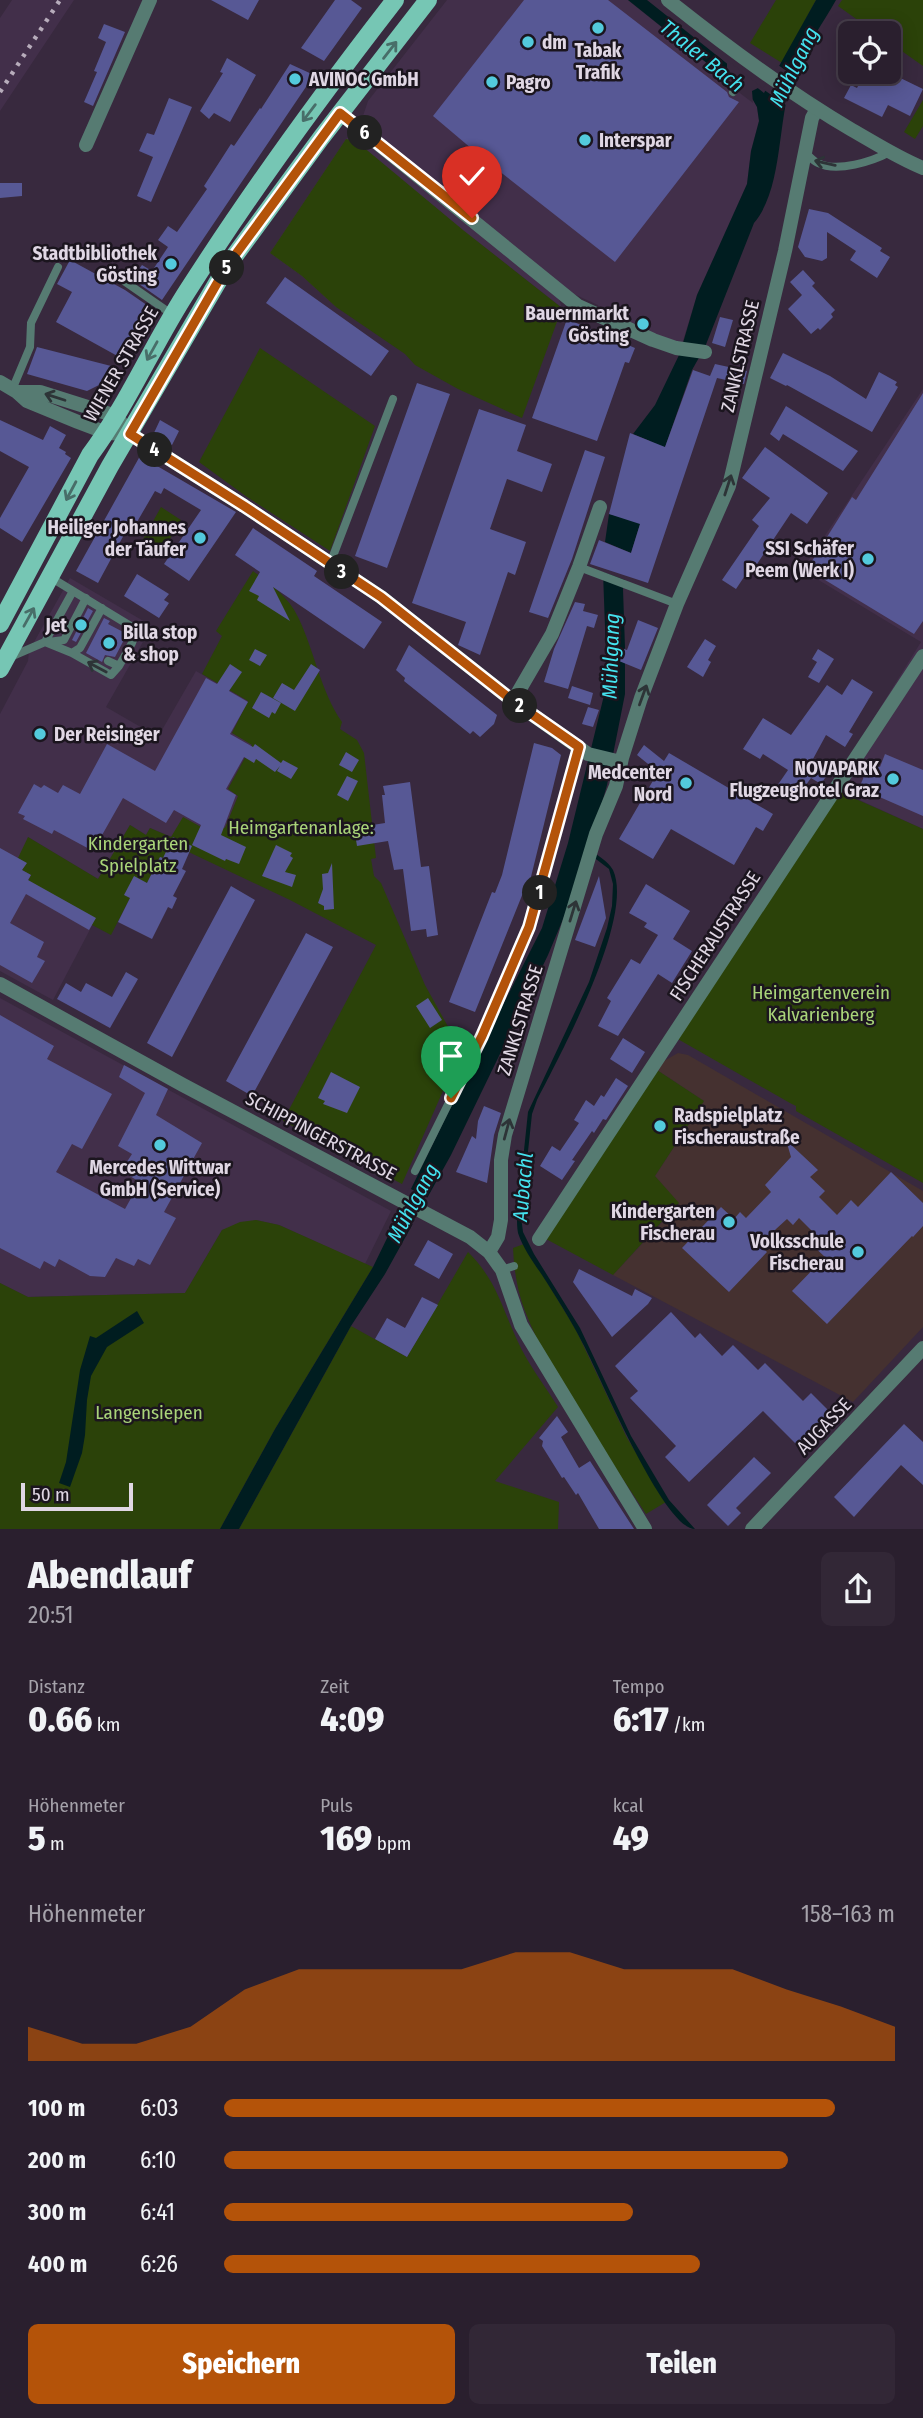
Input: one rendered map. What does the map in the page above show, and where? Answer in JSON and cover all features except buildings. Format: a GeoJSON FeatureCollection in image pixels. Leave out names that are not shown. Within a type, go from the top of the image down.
{"type":"FeatureCollection","features":[{"type":"Feature","properties":{"kind":"main road","name":"WIENER STRASSE"},"geometry":{"type":"LineString","coordinates":[[0,624],[90,455],[107,433],[173,315],[271,167],[395,0]]}},
{"type":"Feature","properties":{"kind":"main road"},"geometry":{"type":"LineString","coordinates":[[3,664],[110,466],[227,266],[428,0]]}},
{"type":"Feature","properties":{"kind":"street"},"geometry":{"type":"LineString","coordinates":[[86,145],[149,0]]}},
{"type":"Feature","properties":{"kind":"street"},"geometry":{"type":"LineString","coordinates":[[668,0],[745,64],[890,152],[923,168]]}},
{"type":"Feature","properties":{"kind":"street","name":"ZANKLSTRASSE"},"geometry":{"type":"LineString","coordinates":[[489,1252],[500,1229],[505,1135],[596,834],[616,786],[618,761],[677,604],[729,486],[785,251],[811,118],[817,109]]}},
{"type":"Feature","properties":{"kind":"street","name":"ZANKLSTRASSE"},"geometry":{"type":"LineString","coordinates":[[340,113],[578,306],[653,340],[676,348],[705,352]]}},
{"type":"Feature","properties":{"kind":"street"},"geometry":{"type":"LineString","coordinates":[[10,388],[26,401],[107,433],[130,434]]}},
{"type":"Feature","properties":{"kind":"street"},"geometry":{"type":"LineString","coordinates":[[10,388],[40,392],[116,416],[130,434],[389,603],[513,701],[584,750],[618,761]]}},
{"type":"Feature","properties":{"kind":"street"},"geometry":{"type":"LineString","coordinates":[[513,701],[552,634],[600,507]]}},
{"type":"Feature","properties":{"kind":"street","name":"FISCHERAUSTRASSE"},"geometry":{"type":"LineString","coordinates":[[539,1239],[923,656]]}},
{"type":"Feature","properties":{"kind":"street","name":"SCHIPPINGERSTRASSE"},"geometry":{"type":"LineString","coordinates":[[0,984],[183,1085],[402,1198],[470,1237],[508,1268],[521,1325],[645,1529]]}},
{"type":"Feature","properties":{"kind":"street","name":"AUGASSE"},"geometry":{"type":"LineString","coordinates":[[752,1529],[923,1348]]}},
{"type":"Feature","properties":{"kind":"lane"},"geometry":{"type":"LineString","coordinates":[[805,152],[820,164],[830,167],[874,161],[890,152]]}},
{"type":"Feature","properties":{"kind":"lane"},"geometry":{"type":"LineString","coordinates":[[10,388],[30,347],[31,323],[58,267]]}},
{"type":"Feature","properties":{"kind":"lane"},"geometry":{"type":"LineString","coordinates":[[121,279],[173,315]]}},
{"type":"Feature","properties":{"kind":"lane"},"geometry":{"type":"LineString","coordinates":[[330,564],[393,399]]}},
{"type":"Feature","properties":{"kind":"lane"},"geometry":{"type":"LineString","coordinates":[[379,404],[389,411]]}},
{"type":"Feature","properties":{"kind":"lane"},"geometry":{"type":"LineString","coordinates":[[579,567],[677,604]]}},
{"type":"Feature","properties":{"kind":"lane"},"geometry":{"type":"LineString","coordinates":[[50,577],[147,636]]}},
{"type":"Feature","properties":{"kind":"lane"},"geometry":{"type":"LineString","coordinates":[[45,642],[73,591]]}},
{"type":"Feature","properties":{"kind":"lane"},"geometry":{"type":"LineString","coordinates":[[3,664],[45,642],[64,640],[86,598]]}},
{"type":"Feature","properties":{"kind":"lane"},"geometry":{"type":"LineString","coordinates":[[80,651],[102,608]]}},
{"type":"Feature","properties":{"kind":"lane"},"geometry":{"type":"LineString","coordinates":[[45,642],[80,651],[111,675],[119,666],[137,629]]}},
{"type":"Feature","properties":{"kind":"lane"},"geometry":{"type":"LineString","coordinates":[[108,661],[119,666]]}},
{"type":"Feature","properties":{"kind":"lane","name":"ZANKLSTRASSE"},"geometry":{"type":"LineString","coordinates":[[415,1171],[482,1036],[529,927],[584,750]]}},
{"type":"Feature","properties":{"kind":"shaded area"},"geometry":{"type":"Polygon","coordinates":[[[12,0],[74,0],[0,111],[0,18],[12,0]]]}},
{"type":"Feature","properties":{"kind":"shaded area"},"geometry":{"type":"Polygon","coordinates":[[[447,0],[628,0],[753,100],[759,121],[751,151],[747,184],[697,295],[682,344],[602,321],[598,305],[554,285],[562,308],[474,239],[336,307],[302,276],[270,253],[346,139],[359,128],[368,101],[447,0]]]}},
{"type":"Feature","properties":{"kind":"shaded area"},"geometry":{"type":"Polygon","coordinates":[[[923,389],[923,829],[831,787],[921,642],[802,570],[923,389]]]}},
{"type":"Feature","properties":{"kind":"shaded area"},"geometry":{"type":"Polygon","coordinates":[[[70,578],[152,626],[106,707],[158,737],[196,671],[248,701],[232,733],[252,744],[228,788],[238,796],[225,828],[203,829],[172,837],[150,828],[146,835],[130,825],[98,879],[28,837],[27,863],[32,875],[96,918],[53,1000],[0,971],[0,714],[28,661],[29,651],[70,578]]]}},
{"type":"Feature","properties":{"kind":"shaded area"},"geometry":{"type":"Polygon","coordinates":[[[0,998],[391,1211],[365,1264],[279,1225],[256,1220],[222,1230],[185,1293],[28,1297],[0,1283],[0,998]]]}},
{"type":"Feature","properties":{"kind":"shaded area"},"geometry":{"type":"Polygon","coordinates":[[[678,1053],[688,1055],[923,1191],[923,1327],[853,1402],[613,1275],[679,1204],[655,1176],[704,1101],[657,1070],[664,1061],[678,1053]]]}},
{"type":"Feature","properties":{"kind":"green space"},"geometry":{"type":"Polygon","coordinates":[[[776,0],[816,0],[782,63],[750,43],[776,0]]]}},
{"type":"Feature","properties":{"kind":"green space"},"geometry":{"type":"Polygon","coordinates":[[[842,0],[923,0],[923,66],[901,50],[901,21],[859,21],[838,6],[842,0]]]}},
{"type":"Feature","properties":{"kind":"green space"},"geometry":{"type":"Polygon","coordinates":[[[923,100],[923,126],[915,139],[904,132],[923,100]]]}},
{"type":"Feature","properties":{"kind":"green space"},"geometry":{"type":"Polygon","coordinates":[[[346,139],[356,141],[562,308],[522,418],[458,389],[415,365],[405,354],[336,307],[302,276],[270,253],[346,139]]]}},
{"type":"Feature","properties":{"kind":"green space"},"geometry":{"type":"Polygon","coordinates":[[[260,348],[375,426],[330,551],[199,462],[260,348]]]}},
{"type":"Feature","properties":{"kind":"green space"},"geometry":{"type":"Polygon","coordinates":[[[161,507],[181,520],[160,556],[141,543],[161,507]]]}},
{"type":"Feature","properties":{"kind":"green space"},"geometry":{"type":"Polygon","coordinates":[[[253,571],[290,603],[304,630],[328,697],[342,722],[340,729],[357,740],[364,753],[376,858],[371,859],[374,876],[381,883],[425,985],[461,1050],[402,1184],[283,1121],[376,945],[290,900],[176,846],[170,862],[160,857],[147,883],[134,877],[125,895],[130,898],[111,935],[28,881],[31,875],[22,870],[26,863],[18,858],[28,837],[98,879],[130,825],[146,835],[150,828],[171,837],[183,817],[203,828],[206,819],[225,828],[238,796],[228,789],[252,745],[232,733],[248,701],[202,674],[222,636],[216,631],[253,571]]]}},
{"type":"Feature","properties":{"kind":"green space","name":"Heimgartenverein Kalvarienberg"},"geometry":{"type":"Polygon","coordinates":[[[838,791],[923,829],[923,1183],[796,1111],[796,1106],[676,1038],[838,791]]]}},
{"type":"Feature","properties":{"kind":"green space"},"geometry":{"type":"Polygon","coordinates":[[[657,1070],[704,1101],[655,1176],[679,1203],[613,1275],[546,1239],[657,1070]]]}},
{"type":"Feature","properties":{"kind":"green space","name":"Langensiepen"},"geometry":{"type":"Polygon","coordinates":[[[256,1220],[279,1225],[373,1267],[275,1429],[220,1529],[0,1529],[0,1283],[28,1297],[185,1293],[222,1230],[240,1222],[256,1220]]]}},
{"type":"Feature","properties":{"kind":"green space"},"geometry":{"type":"Polygon","coordinates":[[[524,1244],[576,1330],[627,1438],[666,1502],[646,1514],[580,1415],[536,1337],[522,1303],[515,1272],[513,1248],[524,1244]]]}},
{"type":"Feature","properties":{"kind":"green space"},"geometry":{"type":"Polygon","coordinates":[[[468,1252],[486,1273],[522,1350],[558,1407],[495,1481],[559,1502],[558,1529],[239,1529],[351,1326],[407,1357],[468,1252]]]}},
{"type":"Feature","properties":{"kind":"water","name":"Thaler Bach"},"geometry":{"type":"Polygon","coordinates":[[[628,0],[647,0],[764,93],[816,0],[836,0],[795,71],[789,89],[771,190],[754,223],[705,347],[692,370],[663,453],[648,448],[650,441],[633,434],[655,405],[680,353],[697,295],[747,184],[751,151],[759,121],[753,100],[628,0]]]}},
{"type":"Feature","properties":{"kind":"water"},"geometry":{"type":"Polygon","coordinates":[[[609,514],[641,521],[631,553],[605,542],[609,514]]]}},
{"type":"Feature","properties":{"kind":"water","name":"Mühlgang"},"geometry":{"type":"Polygon","coordinates":[[[603,572],[625,580],[625,648],[619,660],[625,663],[625,694],[607,785],[589,849],[613,870],[617,892],[614,919],[592,986],[532,1114],[521,1217],[523,1232],[534,1254],[580,1328],[631,1436],[669,1500],[695,1529],[682,1522],[666,1504],[650,1478],[578,1335],[528,1255],[518,1231],[517,1217],[528,1112],[589,982],[612,906],[613,884],[609,869],[588,853],[548,955],[451,1155],[385,1274],[351,1326],[239,1529],[220,1529],[275,1429],[373,1267],[542,928],[568,843],[607,683],[603,572]]]}},
{"type":"Feature","properties":{"kind":"water"},"geometry":{"type":"Polygon","coordinates":[[[137,1311],[144,1323],[107,1347],[91,1376],[82,1453],[70,1487],[59,1483],[66,1462],[80,1370],[90,1336],[96,1338],[137,1311]]]}},
{"type":"Feature","properties":{"kind":"pier"},"geometry":{"type":"Polygon","coordinates":[[[727,60],[763,88],[778,65],[797,78],[786,105],[760,87],[752,91],[753,103],[716,75],[727,70],[727,60]]]}},
{"type":"Feature","properties":{"kind":"pier"},"geometry":{"type":"Polygon","coordinates":[[[409,1188],[430,1199],[414,1225],[398,1218],[409,1188]]]}},
{"type":"Feature","properties":{"kind":"railway"},"geometry":{"type":"LineString","coordinates":[[0,92],[60,0]]}},
{"type":"Feature","properties":{"kind":"place","name":"Tabak Trafik"},"geometry":{"type":"Point","coordinates":[598,28]}},
{"type":"Feature","properties":{"kind":"place","name":"dm"},"geometry":{"type":"Point","coordinates":[528,42]}},
{"type":"Feature","properties":{"kind":"place","name":"AVINOC GmbH"},"geometry":{"type":"Point","coordinates":[295,79]}},
{"type":"Feature","properties":{"kind":"place","name":"Pagro"},"geometry":{"type":"Point","coordinates":[492,82]}},
{"type":"Feature","properties":{"kind":"place","name":"Interspar"},"geometry":{"type":"Point","coordinates":[585,140]}},
{"type":"Feature","properties":{"kind":"place","name":"Stadtbibliothek Gösting"},"geometry":{"type":"Point","coordinates":[171,264]}},
{"type":"Feature","properties":{"kind":"place","name":"Bauernmarkt Gösting"},"geometry":{"type":"Point","coordinates":[643,324]}},
{"type":"Feature","properties":{"kind":"place","name":"Heiliger Johannes der Täufer"},"geometry":{"type":"Point","coordinates":[200,538]}},
{"type":"Feature","properties":{"kind":"place","name":"SSI Schäfer Peem (Werk I)"},"geometry":{"type":"Point","coordinates":[868,559]}},
{"type":"Feature","properties":{"kind":"place","name":"Jet"},"geometry":{"type":"Point","coordinates":[81,625]}},
{"type":"Feature","properties":{"kind":"place","name":"Billa stop & shop"},"geometry":{"type":"Point","coordinates":[109,643]}},
{"type":"Feature","properties":{"kind":"place","name":"Der Reisinger"},"geometry":{"type":"Point","coordinates":[40,734]}},
{"type":"Feature","properties":{"kind":"place","name":"NOVAPARK Flugzeughotel Graz"},"geometry":{"type":"Point","coordinates":[893,779]}},
{"type":"Feature","properties":{"kind":"place","name":"Medcenter Nord"},"geometry":{"type":"Point","coordinates":[686,783]}},
{"type":"Feature","properties":{"kind":"place","name":"Radspielplatz Fischeraustraße"},"geometry":{"type":"Point","coordinates":[660,1126]}},
{"type":"Feature","properties":{"kind":"place","name":"Mercedes Wittwar GmbH (Service)"},"geometry":{"type":"Point","coordinates":[160,1145]}},
{"type":"Feature","properties":{"kind":"place","name":"Kindergarten Fischerau"},"geometry":{"type":"Point","coordinates":[729,1222]}},
{"type":"Feature","properties":{"kind":"place","name":"Volksschule Fischerau"},"geometry":{"type":"Point","coordinates":[858,1252]}},
{"type":"Feature","properties":{"kind":"route"},"geometry":{"type":"LineString","coordinates":[[451,1098],[482,1036],[529,927],[579,747],[513,701],[381,597],[130,434],[227,266],[340,113],[472,218]]}},
{"type":"Feature","properties":{"kind":"park label","name":"Heimgartenanlage:"},"geometry":{"type":"Point","coordinates":[301,827]}},
{"type":"Feature","properties":{"kind":"park label","name":"Kindergarten Spielplatz"},"geometry":{"type":"Point","coordinates":[138,854]}},
{"type":"Feature","properties":{"kind":"water label","name":"Aubachl"},"geometry":{"type":"Point","coordinates":[523,1187]}}]}
